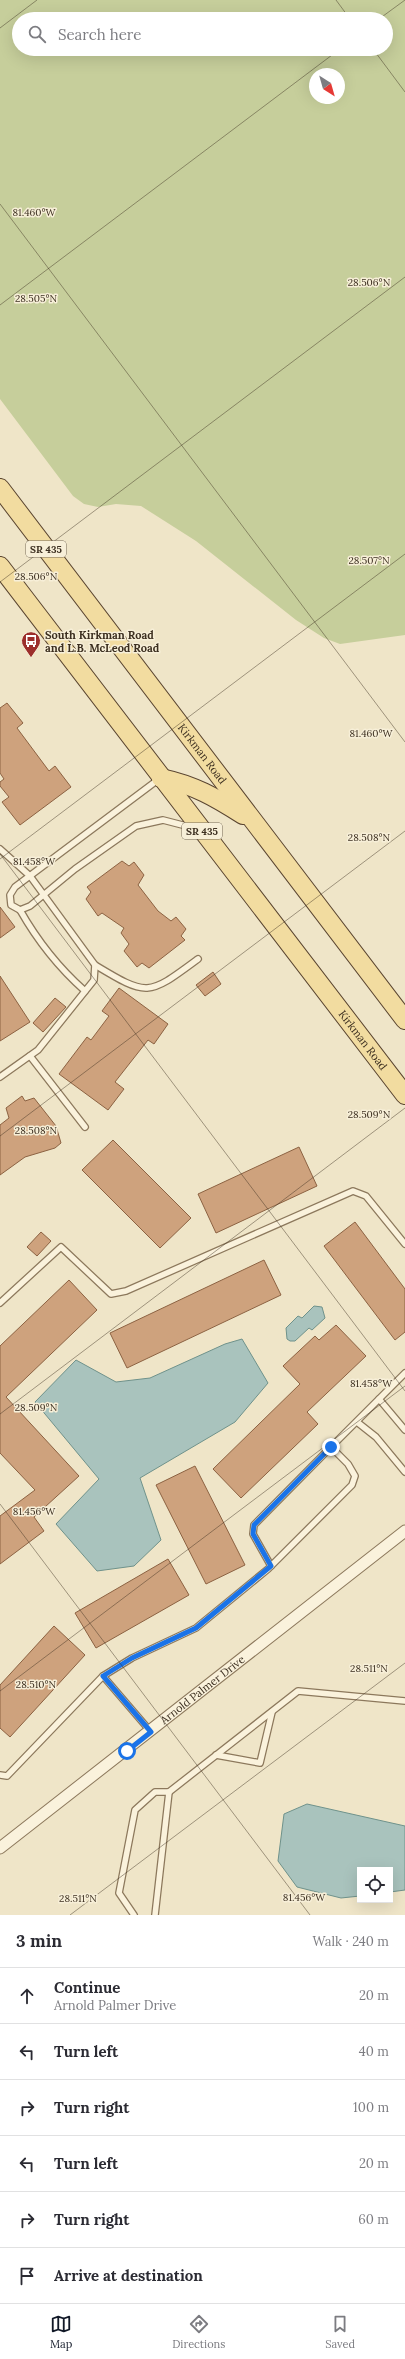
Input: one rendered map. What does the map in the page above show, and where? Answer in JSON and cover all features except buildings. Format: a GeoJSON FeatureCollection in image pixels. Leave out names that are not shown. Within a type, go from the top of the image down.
{"type":"FeatureCollection","features":[{"type":"Feature","properties":{"kind":"main road","name":"Kirkman Road"},"geometry":{"type":"LineString","coordinates":[[0,488],[405,1020]]}},
{"type":"Feature","properties":{"kind":"main road","name":"Kirkman Road"},"geometry":{"type":"LineString","coordinates":[[0,566],[405,1096]]}},
{"type":"Feature","properties":{"kind":"main road"},"geometry":{"type":"LineString","coordinates":[[161,778],[182,782],[205,791],[252,820]]}},
{"type":"Feature","properties":{"kind":"street","name":"Arnold Palmer Drive"},"geometry":{"type":"LineString","coordinates":[[0,1848],[151,1732],[405,1531]]}},
{"type":"Feature","properties":{"kind":"lane"},"geometry":{"type":"LineString","coordinates":[[85,991],[68,976],[40,941],[20,910],[12,905],[10,895],[15,887],[161,778]]}},
{"type":"Feature","properties":{"kind":"lane"},"geometry":{"type":"LineString","coordinates":[[20,910],[30,906],[136,826],[163,820],[186,825],[202,832]]}},
{"type":"Feature","properties":{"kind":"lane"},"geometry":{"type":"LineString","coordinates":[[0,849],[30,876],[95,965],[129,985],[144,989],[165,984],[198,960]]}},
{"type":"Feature","properties":{"kind":"lane"},"geometry":{"type":"LineString","coordinates":[[0,1077],[38,1050],[94,980],[95,965]]}},
{"type":"Feature","properties":{"kind":"lane"},"geometry":{"type":"LineString","coordinates":[[30,1056],[84,1127]]}},
{"type":"Feature","properties":{"kind":"lane"},"geometry":{"type":"LineString","coordinates":[[0,1303],[61,1246],[111,1294],[126,1291],[353,1191],[366,1196],[405,1244]]}},
{"type":"Feature","properties":{"kind":"lane"},"geometry":{"type":"LineString","coordinates":[[271,1566],[253,1534],[254,1525],[405,1372]]}},
{"type":"Feature","properties":{"kind":"lane"},"geometry":{"type":"LineString","coordinates":[[378,1399],[405,1430]]}},
{"type":"Feature","properties":{"kind":"lane"},"geometry":{"type":"LineString","coordinates":[[357,1422],[376,1437],[405,1472]]}},
{"type":"Feature","properties":{"kind":"lane"},"geometry":{"type":"LineString","coordinates":[[0,1775],[7,1776],[103,1676],[132,1658],[196,1628],[271,1566],[352,1485],[355,1476],[348,1464],[331,1447]]}},
{"type":"Feature","properties":{"kind":"lane"},"geometry":{"type":"LineString","coordinates":[[103,1676],[151,1732]]}},
{"type":"Feature","properties":{"kind":"lane"},"geometry":{"type":"LineString","coordinates":[[134,1915],[119,1893],[135,1810],[155,1792],[169,1792],[298,1690],[405,1701]]}},
{"type":"Feature","properties":{"kind":"lane"},"geometry":{"type":"LineString","coordinates":[[216,1755],[260,1763],[272,1711]]}},
{"type":"Feature","properties":{"kind":"lane"},"geometry":{"type":"LineString","coordinates":[[155,1915],[169,1792]]}},
{"type":"Feature","properties":{"kind":"green space"},"geometry":{"type":"Polygon","coordinates":[[[0,0],[405,0],[405,635],[340,644],[324,638],[296,620],[196,541],[141,506],[116,504],[98,507],[84,504],[73,496],[0,399],[0,0]]]}},
{"type":"Feature","properties":{"kind":"water"},"geometry":{"type":"Polygon","coordinates":[[[314,1306],[322,1307],[325,1318],[312,1330],[309,1328],[295,1341],[290,1341],[287,1339],[286,1328],[298,1316],[302,1318],[314,1306]]]}},
{"type":"Feature","properties":{"kind":"water"},"geometry":{"type":"Polygon","coordinates":[[[242,1339],[268,1383],[235,1422],[140,1478],[161,1540],[134,1566],[97,1571],[56,1524],[99,1479],[35,1402],[76,1360],[116,1382],[150,1378],[225,1344],[242,1339]]]}},
{"type":"Feature","properties":{"kind":"water"},"geometry":{"type":"Polygon","coordinates":[[[307,1804],[405,1826],[405,1890],[393,1892],[393,1867],[357,1867],[357,1896],[341,1898],[297,1887],[278,1861],[284,1814],[307,1804]]]}},
{"type":"Feature","properties":{"kind":"place","name":"South Kirkman Road and L.B. McLeod Road"},"geometry":{"type":"Point","coordinates":[31,658]}},
{"type":"Feature","properties":{"kind":"route"},"geometry":{"type":"LineString","coordinates":[[127,1751],[151,1732],[103,1676],[132,1658],[196,1628],[271,1566],[253,1534],[254,1525],[258,1519],[331,1447]]}}]}
